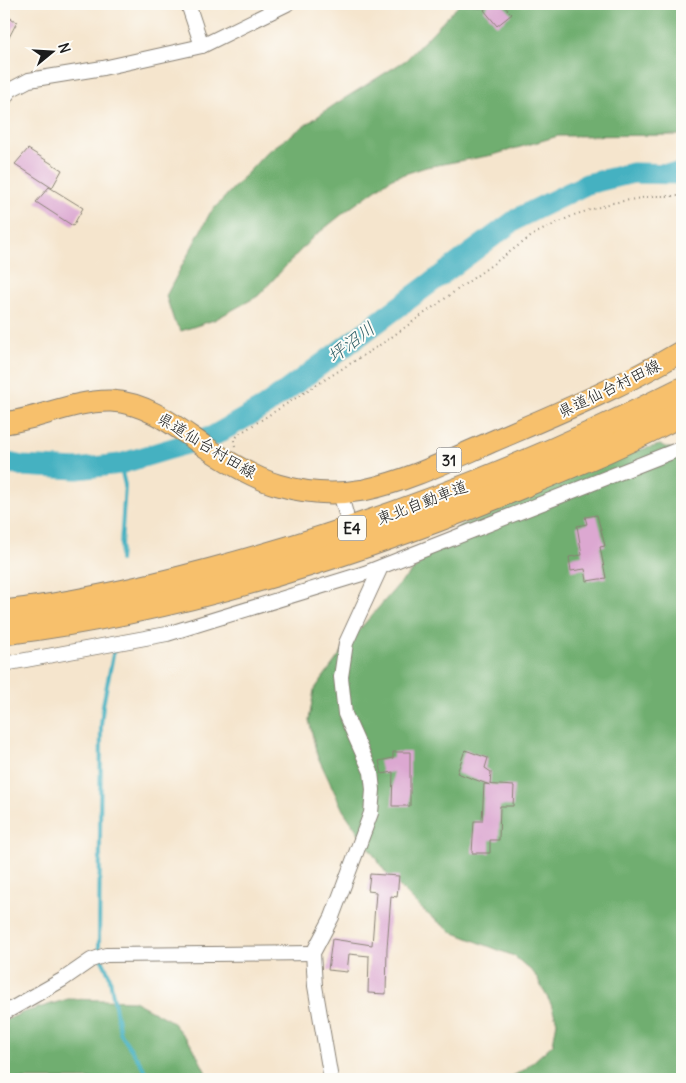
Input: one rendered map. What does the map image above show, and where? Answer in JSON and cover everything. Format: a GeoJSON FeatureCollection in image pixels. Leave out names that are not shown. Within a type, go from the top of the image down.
{"type":"FeatureCollection","features":[{"type":"Feature","properties":{"kind":"highway","name":"東北自動車道"},"geometry":{"type":"LineString","coordinates":[[4,613],[162,584],[323,538],[408,508],[554,450],[617,423],[682,390]]}},
{"type":"Feature","properties":{"kind":"highway","name":"東北自動車道"},"geometry":{"type":"LineString","coordinates":[[4,632],[99,617],[161,604],[227,588],[328,557],[398,534],[546,476],[624,442],[682,412]]}},
{"type":"Feature","properties":{"kind":"main road","name":"県道仙台村田線"},"geometry":{"type":"LineString","coordinates":[[4,423],[32,419],[91,402],[111,401],[131,404],[166,418],[206,448],[276,485],[298,490],[340,493],[390,484],[424,471],[574,406],[682,351]]}},
{"type":"Feature","properties":{"kind":"street"},"geometry":{"type":"LineString","coordinates":[[188,4],[202,46]]}},
{"type":"Feature","properties":{"kind":"street"},"geometry":{"type":"LineString","coordinates":[[4,99],[10,90],[30,80],[103,68],[202,46],[287,4]]}},
{"type":"Feature","properties":{"kind":"street"},"geometry":{"type":"LineString","coordinates":[[4,664],[167,634],[365,573],[682,448]]}},
{"type":"Feature","properties":{"kind":"street"},"geometry":{"type":"LineString","coordinates":[[340,493],[346,514]]}},
{"type":"Feature","properties":{"kind":"street"},"geometry":{"type":"LineString","coordinates":[[360,559],[365,573]]}},
{"type":"Feature","properties":{"kind":"street"},"geometry":{"type":"LineString","coordinates":[[331,1079],[315,986],[314,953],[332,918],[371,813],[373,790],[371,772],[345,714],[341,677],[346,643],[381,567]]}},
{"type":"Feature","properties":{"kind":"street"},"geometry":{"type":"LineString","coordinates":[[4,1013],[101,956],[314,953]]}},
{"type":"Feature","properties":{"kind":"path"},"geometry":{"type":"LineString","coordinates":[[235,449],[234,440],[239,434],[386,341],[536,234],[574,215],[612,202],[653,196],[682,196]]}},
{"type":"Feature","properties":{"kind":"green space"},"geometry":{"type":"Polygon","coordinates":[[[460,4],[682,4],[682,135],[558,136],[493,155],[426,167],[392,178],[311,239],[258,296],[214,320],[181,331],[174,321],[166,296],[210,213],[267,152],[334,105],[406,60],[460,4]]]}},
{"type":"Feature","properties":{"kind":"green space"},"geometry":{"type":"Polygon","coordinates":[[[660,445],[682,452],[682,1079],[507,1079],[524,1070],[553,1044],[557,1022],[551,1004],[534,973],[514,956],[452,932],[425,912],[386,873],[343,810],[317,755],[309,720],[314,690],[351,639],[400,583],[460,525],[626,453],[660,445]]]}},
{"type":"Feature","properties":{"kind":"green space"},"geometry":{"type":"Polygon","coordinates":[[[68,999],[134,1001],[171,1021],[193,1047],[209,1079],[4,1079],[4,1021],[22,1013],[68,999]]]}},
{"type":"Feature","properties":{"kind":"building"},"geometry":{"type":"Polygon","coordinates":[[[489,4],[502,4],[512,14],[497,26],[484,10],[489,4]]]}},
{"type":"Feature","properties":{"kind":"building"},"geometry":{"type":"Polygon","coordinates":[[[4,14],[17,22],[4,47],[4,14]]]}},
{"type":"Feature","properties":{"kind":"building"},"geometry":{"type":"Polygon","coordinates":[[[28,149],[62,170],[52,188],[15,164],[28,149]]]}},
{"type":"Feature","properties":{"kind":"building"},"geometry":{"type":"Polygon","coordinates":[[[49,187],[83,208],[73,226],[36,202],[49,187]]]}},
{"type":"Feature","properties":{"kind":"building"},"geometry":{"type":"Polygon","coordinates":[[[597,515],[605,546],[600,547],[606,578],[587,581],[585,569],[571,571],[569,557],[582,555],[577,526],[587,524],[585,517],[597,515]]]}},
{"type":"Feature","properties":{"kind":"building"},"geometry":{"type":"Polygon","coordinates":[[[465,750],[488,758],[485,768],[491,772],[490,785],[457,773],[465,750]]]}},
{"type":"Feature","properties":{"kind":"building"},"geometry":{"type":"Polygon","coordinates":[[[393,752],[410,752],[410,806],[392,806],[393,772],[382,774],[379,761],[393,758],[393,752]]]}},
{"type":"Feature","properties":{"kind":"building"},"geometry":{"type":"Polygon","coordinates":[[[484,784],[514,786],[513,806],[500,806],[499,840],[490,840],[490,853],[472,853],[474,821],[482,821],[484,784]]]}},
{"type":"Feature","properties":{"kind":"building"},"geometry":{"type":"Polygon","coordinates":[[[370,874],[399,876],[397,897],[391,896],[386,994],[368,993],[369,956],[349,954],[347,972],[328,970],[332,939],[372,945],[376,892],[368,891],[370,874]]]}},
{"type":"Feature","properties":{"kind":"waterway","name":"坪沼川"},"geometry":{"type":"LineString","coordinates":[[4,462],[22,466],[77,469],[120,464],[213,436],[264,407],[518,218],[587,184],[633,173],[682,174]]}},
{"type":"Feature","properties":{"kind":"waterway"},"geometry":{"type":"LineString","coordinates":[[120,464],[125,485],[120,560]]}},
{"type":"Feature","properties":{"kind":"waterway"},"geometry":{"type":"LineString","coordinates":[[114,650],[103,705],[101,726],[99,945],[101,958],[109,974],[120,1033],[151,1079]]}}]}
